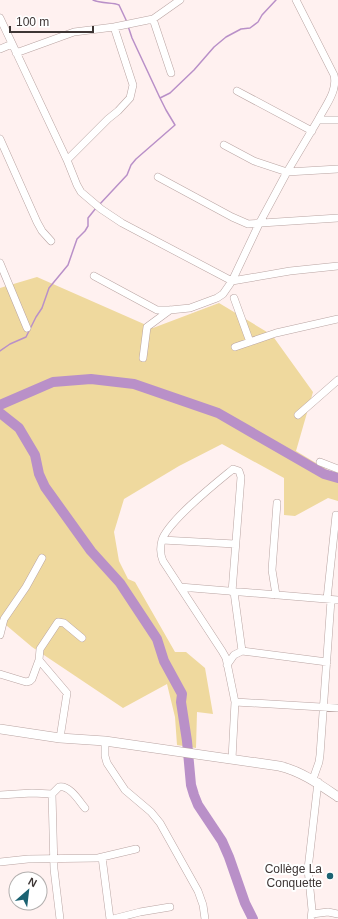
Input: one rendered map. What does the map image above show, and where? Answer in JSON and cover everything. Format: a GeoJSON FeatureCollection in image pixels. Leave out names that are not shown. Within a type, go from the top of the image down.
{"type":"FeatureCollection","features":[{"type":"Feature","properties":{"kind":"main road"},"geometry":{"type":"LineString","coordinates":[[0,729],[60,738],[105,741],[259,762],[287,768],[315,781],[338,797]]}},
{"type":"Feature","properties":{"kind":"street"},"geometry":{"type":"LineString","coordinates":[[16,54],[67,34],[153,19],[180,0]]}},
{"type":"Feature","properties":{"kind":"street"},"geometry":{"type":"LineString","coordinates":[[94,276],[158,310],[190,308],[217,298],[223,294],[232,281],[259,224],[287,172],[312,131],[335,88],[336,82],[334,75],[296,0]]}},
{"type":"Feature","properties":{"kind":"street"},"geometry":{"type":"LineString","coordinates":[[0,18],[67,160],[76,185],[81,192],[101,208],[122,223],[232,281],[290,271],[338,266]]}},
{"type":"Feature","properties":{"kind":"street"},"geometry":{"type":"LineString","coordinates":[[153,19],[171,73]]}},
{"type":"Feature","properties":{"kind":"street"},"geometry":{"type":"LineString","coordinates":[[67,160],[108,119],[126,104],[130,98],[133,85],[114,27]]}},
{"type":"Feature","properties":{"kind":"street"},"geometry":{"type":"LineString","coordinates":[[0,49],[12,44]]}},
{"type":"Feature","properties":{"kind":"street"},"geometry":{"type":"LineString","coordinates":[[237,91],[312,131]]}},
{"type":"Feature","properties":{"kind":"street"},"geometry":{"type":"LineString","coordinates":[[318,120],[338,120]]}},
{"type":"Feature","properties":{"kind":"street"},"geometry":{"type":"LineString","coordinates":[[0,139],[37,222],[42,231],[51,241]]}},
{"type":"Feature","properties":{"kind":"street"},"geometry":{"type":"LineString","coordinates":[[224,145],[254,161],[287,172],[338,169]]}},
{"type":"Feature","properties":{"kind":"street"},"geometry":{"type":"LineString","coordinates":[[158,177],[243,223],[259,224],[338,218]]}},
{"type":"Feature","properties":{"kind":"street"},"geometry":{"type":"LineString","coordinates":[[0,263],[27,328]]}},
{"type":"Feature","properties":{"kind":"street"},"geometry":{"type":"LineString","coordinates":[[234,298],[250,342]]}},
{"type":"Feature","properties":{"kind":"street"},"geometry":{"type":"LineString","coordinates":[[143,358],[147,328],[170,310]]}},
{"type":"Feature","properties":{"kind":"street"},"geometry":{"type":"LineString","coordinates":[[235,347],[276,333],[338,319]]}},
{"type":"Feature","properties":{"kind":"street"},"geometry":{"type":"LineString","coordinates":[[298,415],[338,380]]}},
{"type":"Feature","properties":{"kind":"street"},"geometry":{"type":"LineString","coordinates":[[320,462],[338,469]]}},
{"type":"Feature","properties":{"kind":"street"},"geometry":{"type":"LineString","coordinates":[[232,759],[235,702],[226,658],[163,561],[161,555],[162,540],[168,528],[233,469],[239,471],[241,477],[235,544],[233,592],[242,651]]}},
{"type":"Feature","properties":{"kind":"street"},"geometry":{"type":"LineString","coordinates":[[276,595],[272,570],[277,503]]}},
{"type":"Feature","properties":{"kind":"street"},"geometry":{"type":"LineString","coordinates":[[336,515],[332,600],[319,762],[315,781],[308,869],[312,917],[325,912],[338,914]]}},
{"type":"Feature","properties":{"kind":"street"},"geometry":{"type":"LineString","coordinates":[[162,540],[235,544]]}},
{"type":"Feature","properties":{"kind":"street"},"geometry":{"type":"LineString","coordinates":[[0,636],[4,619],[26,587],[42,558]]}},
{"type":"Feature","properties":{"kind":"street"},"geometry":{"type":"LineString","coordinates":[[180,587],[332,600]]}},
{"type":"Feature","properties":{"kind":"street"},"geometry":{"type":"LineString","coordinates":[[0,674],[26,682],[30,681],[39,660],[40,649],[58,622],[64,623],[82,638]]}},
{"type":"Feature","properties":{"kind":"street"},"geometry":{"type":"LineString","coordinates":[[227,665],[234,655],[242,651],[327,662]]}},
{"type":"Feature","properties":{"kind":"street"},"geometry":{"type":"LineString","coordinates":[[39,660],[67,693],[60,738]]}},
{"type":"Feature","properties":{"kind":"street"},"geometry":{"type":"LineString","coordinates":[[235,702],[338,708]]}},
{"type":"Feature","properties":{"kind":"street"},"geometry":{"type":"LineString","coordinates":[[105,741],[105,756],[107,763],[125,790],[151,812],[160,823],[198,891],[203,905],[205,919]]}},
{"type":"Feature","properties":{"kind":"street"},"geometry":{"type":"LineString","coordinates":[[60,919],[55,879],[52,794],[59,787],[64,787],[73,794],[85,808]]}},
{"type":"Feature","properties":{"kind":"street"},"geometry":{"type":"LineString","coordinates":[[0,795],[32,793],[52,794]]}},
{"type":"Feature","properties":{"kind":"street"},"geometry":{"type":"LineString","coordinates":[[0,862],[28,858],[54,859],[102,857],[136,850]]}},
{"type":"Feature","properties":{"kind":"street"},"geometry":{"type":"LineString","coordinates":[[102,857],[111,919],[170,907]]}},
{"type":"Feature","properties":{"kind":"shaded area"},"geometry":{"type":"Polygon","coordinates":[[[37,277],[153,328],[219,303],[272,335],[313,392],[296,451],[331,472],[338,473],[338,501],[328,498],[295,516],[284,515],[284,478],[222,444],[179,466],[124,499],[114,532],[119,561],[128,579],[135,582],[175,652],[186,652],[205,668],[213,714],[197,712],[196,748],[177,745],[175,717],[167,684],[123,708],[32,647],[0,620],[0,288],[37,277]]]}},
{"type":"Feature","properties":{"kind":"waterway"},"geometry":{"type":"LineString","coordinates":[[93,0],[119,5],[127,22]]}},
{"type":"Feature","properties":{"kind":"waterway"},"geometry":{"type":"LineString","coordinates":[[99,205],[127,175],[131,165],[136,159],[175,125],[160,98],[170,93],[194,70],[214,47],[226,37],[241,29],[250,28],[258,22],[262,15],[276,0]]}},
{"type":"Feature","properties":{"kind":"waterway"},"geometry":{"type":"LineString","coordinates":[[128,26],[132,38],[160,98]]}},
{"type":"Feature","properties":{"kind":"waterway"},"geometry":{"type":"LineString","coordinates":[[0,351],[10,344],[26,337],[42,308],[49,288],[68,265],[77,239],[85,231],[88,226],[88,218],[96,208]]}},
{"type":"Feature","properties":{"kind":"waterway"},"geometry":{"type":"LineString","coordinates":[[0,405],[53,382],[91,379],[134,384],[218,413],[324,474],[338,478]]}},
{"type":"Feature","properties":{"kind":"waterway"},"geometry":{"type":"LineString","coordinates":[[0,413],[19,428],[35,455],[39,474],[45,487],[91,551],[120,583],[157,639],[164,661],[182,694],[181,702],[187,741],[191,785],[194,795],[198,805],[222,841],[245,903],[253,919]]}},
{"type":"Feature","properties":{"kind":"place","name":"Collège La Conquette"},"geometry":{"type":"Point","coordinates":[330,876]}}]}
